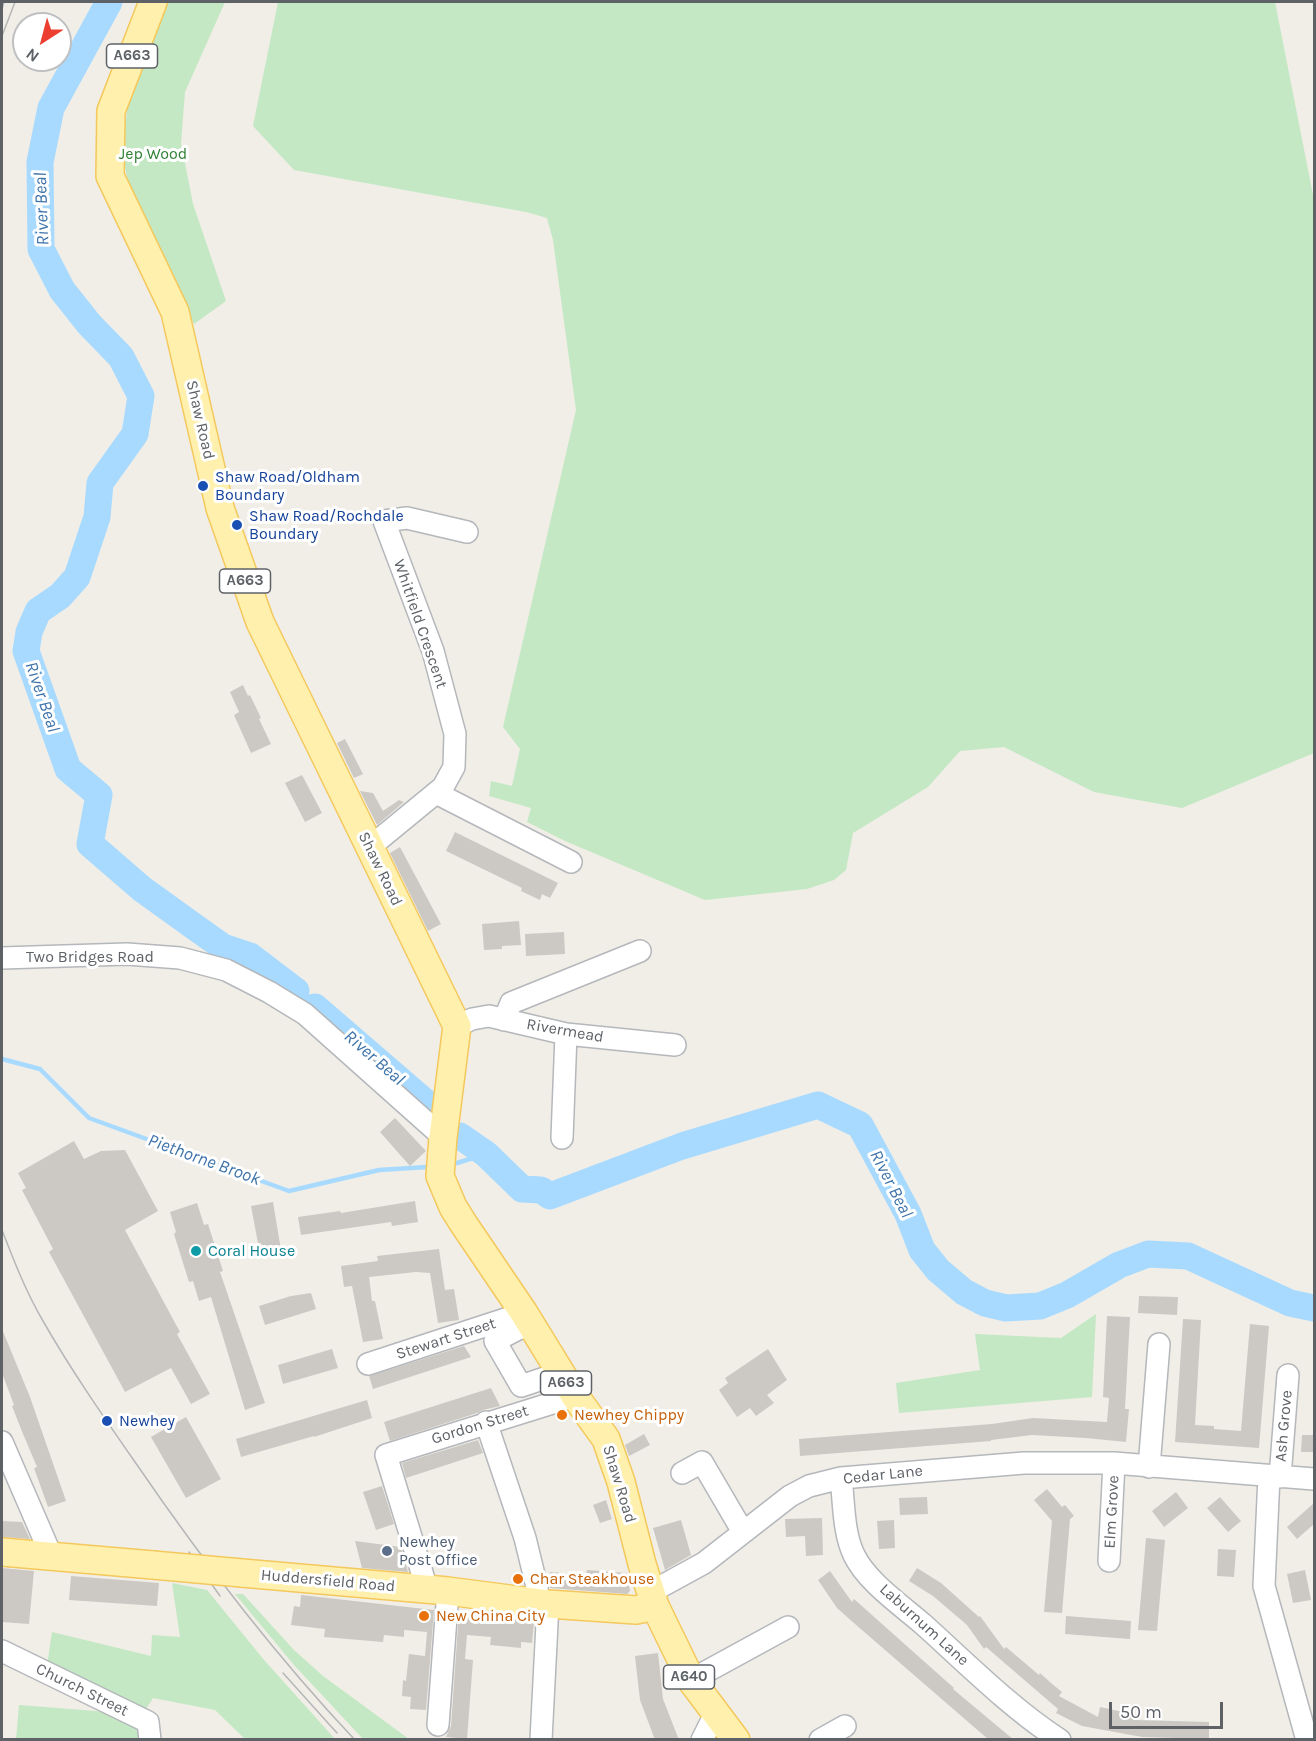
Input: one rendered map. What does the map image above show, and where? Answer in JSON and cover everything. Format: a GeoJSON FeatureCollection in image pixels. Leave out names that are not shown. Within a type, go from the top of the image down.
{"type":"FeatureCollection","features":[{"type":"Feature","properties":{"kind":"main road","name":"Shaw Road"},"geometry":{"type":"LineString","coordinates":[[153,2],[111,111],[110,176],[175,312],[220,508],[256,612],[457,1026],[440,1176],[453,1207],[575,1396],[606,1439],[621,1482],[653,1599]]}},
{"type":"Feature","properties":{"kind":"main road","name":"Huddersfield Road"},"geometry":{"type":"LineString","coordinates":[[2,1552],[626,1609],[653,1599]]}},
{"type":"Feature","properties":{"kind":"main road","name":"A640"},"geometry":{"type":"LineString","coordinates":[[653,1599],[691,1680],[736,1740]]}},
{"type":"Feature","properties":{"kind":"street","name":"Whitfield Crescent"},"geometry":{"type":"LineString","coordinates":[[370,848],[443,787],[454,768],[455,734],[433,651],[384,521],[407,518],[467,532]]}},
{"type":"Feature","properties":{"kind":"street"},"geometry":{"type":"LineString","coordinates":[[436,793],[572,862]]}},
{"type":"Feature","properties":{"kind":"street"},"geometry":{"type":"LineString","coordinates":[[504,1020],[511,1003],[640,951]]}},
{"type":"Feature","properties":{"kind":"street","name":"Two Bridges Road"},"geometry":{"type":"LineString","coordinates":[[2,958],[127,954],[180,958],[226,970],[305,1014],[443,1137]]}},
{"type":"Feature","properties":{"kind":"street","name":"Rivermead"},"geometry":{"type":"LineString","coordinates":[[457,1026],[472,1019],[489,1016],[566,1034],[675,1045]]}},
{"type":"Feature","properties":{"kind":"street"},"geometry":{"type":"LineString","coordinates":[[562,1138],[566,1034]]}},
{"type":"Feature","properties":{"kind":"street"},"geometry":{"type":"LineString","coordinates":[[527,1319],[518,1329],[495,1341],[508,1365],[521,1386],[560,1373]]}},
{"type":"Feature","properties":{"kind":"street","name":"Stewart Street"},"geometry":{"type":"LineString","coordinates":[[368,1364],[527,1319]]}},
{"type":"Feature","properties":{"kind":"street"},"geometry":{"type":"LineString","coordinates":[[1149,1467],[1159,1344]]}},
{"type":"Feature","properties":{"kind":"street","name":"Ash Grove"},"geometry":{"type":"LineString","coordinates":[[1288,1375],[1274,1476],[1264,1586],[1307,1740]]}},
{"type":"Feature","properties":{"kind":"street","name":"Gordon Street"},"geometry":{"type":"LineString","coordinates":[[437,1590],[386,1455],[575,1396]]}},
{"type":"Feature","properties":{"kind":"street"},"geometry":{"type":"LineString","coordinates":[[486,1422],[525,1538],[543,1603],[546,1736]]}},
{"type":"Feature","properties":{"kind":"street"},"geometry":{"type":"LineString","coordinates":[[2,1442],[51,1556]]}},
{"type":"Feature","properties":{"kind":"street"},"geometry":{"type":"LineString","coordinates":[[682,1473],[702,1462],[742,1532]]}},
{"type":"Feature","properties":{"kind":"street","name":"Cedar Lane"},"geometry":{"type":"LineString","coordinates":[[653,1599],[800,1490],[809,1485],[841,1478],[1024,1463],[1114,1463],[1314,1479]]}},
{"type":"Feature","properties":{"kind":"street","name":"Elm Grove"},"geometry":{"type":"LineString","coordinates":[[1109,1561],[1114,1463]]}},
{"type":"Feature","properties":{"kind":"street","name":"Laburnum Lane"},"geometry":{"type":"LineString","coordinates":[[841,1478],[846,1522],[853,1553],[866,1574],[971,1667],[1060,1740]]}},
{"type":"Feature","properties":{"kind":"street"},"geometry":{"type":"LineString","coordinates":[[437,1590],[438,1725]]}},
{"type":"Feature","properties":{"kind":"street"},"geometry":{"type":"LineString","coordinates":[[691,1680],[788,1627]]}},
{"type":"Feature","properties":{"kind":"street","name":"Church Street"},"geometry":{"type":"LineString","coordinates":[[2,1651],[148,1722],[150,1740]]}},
{"type":"Feature","properties":{"kind":"street"},"geometry":{"type":"LineString","coordinates":[[702,1740],[716,1714]]}},
{"type":"Feature","properties":{"kind":"street"},"geometry":{"type":"LineString","coordinates":[[820,1740],[844,1726]]}},
{"type":"Feature","properties":{"kind":"green space","name":"Jep Wood"},"geometry":{"type":"Polygon","coordinates":[[[166,2],[225,2],[185,92],[181,143],[193,204],[226,301],[194,324],[130,189],[122,155],[128,102],[166,2]]]}},
{"type":"Feature","properties":{"kind":"green space"},"geometry":{"type":"Polygon","coordinates":[[[278,2],[1275,2],[1314,200],[1314,753],[1182,808],[1094,792],[1004,747],[960,751],[928,787],[853,833],[846,870],[834,880],[807,889],[705,900],[565,841],[527,822],[531,808],[489,796],[491,781],[512,786],[520,749],[503,727],[576,410],[553,240],[547,218],[526,212],[294,170],[253,126],[278,2]]]}},
{"type":"Feature","properties":{"kind":"green space"},"geometry":{"type":"Polygon","coordinates":[[[1096,1314],[1092,1397],[899,1413],[896,1383],[980,1370],[975,1334],[1061,1338],[1096,1314]]]}},
{"type":"Feature","properties":{"kind":"green space"},"geometry":{"type":"Polygon","coordinates":[[[172,1583],[207,1590],[264,1660],[335,1739],[245,1739],[215,1710],[153,1698],[146,1709],[47,1666],[52,1632],[151,1656],[152,1635],[180,1637],[172,1583]]]}},
{"type":"Feature","properties":{"kind":"green space"},"geometry":{"type":"Polygon","coordinates":[[[235,1594],[243,1594],[294,1650],[323,1676],[409,1739],[363,1739],[294,1665],[235,1594]]]}},
{"type":"Feature","properties":{"kind":"green space"},"geometry":{"type":"Polygon","coordinates":[[[19,1705],[121,1713],[146,1727],[147,1740],[16,1740],[19,1705]]]}},
{"type":"Feature","properties":{"kind":"building"},"geometry":{"type":"Polygon","coordinates":[[[243,685],[261,718],[259,719],[271,744],[251,753],[234,715],[239,712],[230,692],[243,685]]]}},
{"type":"Feature","properties":{"kind":"building"},"geometry":{"type":"Polygon","coordinates":[[[345,739],[363,774],[354,778],[337,743],[345,739]]]}},
{"type":"Feature","properties":{"kind":"building"},"geometry":{"type":"Polygon","coordinates":[[[302,775],[322,813],[305,822],[285,783],[302,775]]]}},
{"type":"Feature","properties":{"kind":"building"},"geometry":{"type":"Polygon","coordinates":[[[360,791],[373,793],[383,811],[399,800],[404,802],[377,825],[360,791]]]}},
{"type":"Feature","properties":{"kind":"building"},"geometry":{"type":"Polygon","coordinates":[[[455,832],[558,883],[550,898],[542,894],[540,900],[521,891],[522,888],[446,851],[455,832]]]}},
{"type":"Feature","properties":{"kind":"building"},"geometry":{"type":"Polygon","coordinates":[[[400,847],[441,924],[428,931],[390,853],[400,847]]]}},
{"type":"Feature","properties":{"kind":"building"},"geometry":{"type":"Polygon","coordinates":[[[519,921],[521,945],[484,950],[482,924],[519,921]]]}},
{"type":"Feature","properties":{"kind":"building"},"geometry":{"type":"Polygon","coordinates":[[[564,932],[565,954],[526,956],[525,934],[564,932]]]}},
{"type":"Feature","properties":{"kind":"building"},"geometry":{"type":"Polygon","coordinates":[[[395,1118],[426,1151],[410,1166],[380,1132],[395,1118]]]}},
{"type":"Feature","properties":{"kind":"building"},"geometry":{"type":"Polygon","coordinates":[[[74,1141],[84,1159],[101,1151],[125,1150],[158,1211],[125,1230],[180,1332],[177,1334],[210,1394],[191,1404],[171,1368],[125,1392],[49,1252],[53,1249],[22,1190],[26,1188],[18,1173],[74,1141]]]}},
{"type":"Feature","properties":{"kind":"building"},"geometry":{"type":"Polygon","coordinates":[[[415,1201],[418,1222],[392,1226],[391,1222],[301,1235],[298,1217],[340,1211],[341,1213],[415,1201]]]}},
{"type":"Feature","properties":{"kind":"building"},"geometry":{"type":"Polygon","coordinates":[[[273,1202],[282,1256],[261,1259],[251,1206],[273,1202]]]}},
{"type":"Feature","properties":{"kind":"building"},"geometry":{"type":"Polygon","coordinates":[[[197,1203],[204,1225],[208,1224],[223,1271],[220,1272],[265,1403],[245,1410],[211,1297],[199,1301],[193,1281],[189,1282],[174,1234],[176,1232],[170,1212],[197,1203]]]}},
{"type":"Feature","properties":{"kind":"building"},"geometry":{"type":"Polygon","coordinates":[[[439,1249],[445,1290],[454,1289],[459,1320],[438,1323],[430,1273],[416,1272],[369,1277],[372,1301],[375,1301],[383,1339],[363,1342],[352,1286],[344,1287],[341,1266],[378,1261],[377,1256],[439,1249]]]}},
{"type":"Feature","properties":{"kind":"building"},"geometry":{"type":"Polygon","coordinates":[[[311,1293],[316,1309],[265,1325],[259,1306],[291,1296],[311,1293]]]}},
{"type":"Feature","properties":{"kind":"building"},"geometry":{"type":"Polygon","coordinates":[[[1139,1296],[1178,1297],[1177,1315],[1138,1313],[1139,1296]]]}},
{"type":"Feature","properties":{"kind":"building"},"geometry":{"type":"Polygon","coordinates":[[[1107,1316],[1130,1317],[1125,1409],[1129,1409],[1126,1442],[1032,1435],[991,1441],[800,1456],[799,1439],[992,1424],[1033,1418],[1107,1422],[1109,1398],[1103,1397],[1107,1316]]]}},
{"type":"Feature","properties":{"kind":"building"},"geometry":{"type":"Polygon","coordinates":[[[1183,1319],[1201,1320],[1195,1425],[1214,1426],[1214,1429],[1241,1431],[1250,1324],[1269,1326],[1259,1448],[1175,1442],[1183,1319]]]}},
{"type":"Feature","properties":{"kind":"building"},"geometry":{"type":"Polygon","coordinates":[[[2,1329],[30,1397],[66,1501],[48,1507],[34,1468],[37,1467],[12,1406],[14,1405],[2,1373],[2,1329]]]}},
{"type":"Feature","properties":{"kind":"building"},"geometry":{"type":"Polygon","coordinates":[[[464,1346],[471,1357],[373,1389],[369,1376],[464,1346]]]}},
{"type":"Feature","properties":{"kind":"building"},"geometry":{"type":"Polygon","coordinates":[[[332,1349],[338,1368],[283,1384],[278,1365],[332,1349]]]}},
{"type":"Feature","properties":{"kind":"building"},"geometry":{"type":"Polygon","coordinates":[[[768,1349],[787,1380],[767,1395],[774,1403],[756,1416],[750,1408],[737,1417],[719,1390],[728,1383],[725,1378],[768,1349]]]}},
{"type":"Feature","properties":{"kind":"building"},"geometry":{"type":"Polygon","coordinates":[[[491,1388],[500,1406],[390,1441],[384,1422],[491,1388]]]}},
{"type":"Feature","properties":{"kind":"building"},"geometry":{"type":"Polygon","coordinates":[[[367,1400],[372,1418],[241,1457],[236,1439],[367,1400]]]}},
{"type":"Feature","properties":{"kind":"building"},"geometry":{"type":"Polygon","coordinates":[[[186,1417],[221,1479],[186,1498],[151,1437],[186,1417]]]}},
{"type":"Feature","properties":{"kind":"building"},"geometry":{"type":"Polygon","coordinates":[[[644,1434],[650,1445],[629,1456],[625,1445],[644,1434]]]}},
{"type":"Feature","properties":{"kind":"building"},"geometry":{"type":"Polygon","coordinates":[[[1302,1435],[1314,1435],[1314,1452],[1301,1452],[1302,1435]]]}},
{"type":"Feature","properties":{"kind":"building"},"geometry":{"type":"Polygon","coordinates":[[[478,1440],[483,1453],[406,1478],[402,1463],[478,1440]]]}},
{"type":"Feature","properties":{"kind":"building"},"geometry":{"type":"Polygon","coordinates":[[[382,1486],[394,1524],[376,1530],[363,1492],[382,1486]]]}},
{"type":"Feature","properties":{"kind":"building"},"geometry":{"type":"Polygon","coordinates":[[[1047,1489],[1062,1507],[1065,1505],[1074,1516],[1070,1519],[1062,1613],[1044,1612],[1052,1521],[1034,1500],[1047,1489]]]}},
{"type":"Feature","properties":{"kind":"building"},"geometry":{"type":"Polygon","coordinates":[[[1176,1492],[1188,1508],[1164,1527],[1152,1511],[1176,1492]]]}},
{"type":"Feature","properties":{"kind":"building"},"geometry":{"type":"Polygon","coordinates":[[[927,1497],[928,1514],[900,1515],[899,1498],[927,1497]]]}},
{"type":"Feature","properties":{"kind":"building"},"geometry":{"type":"Polygon","coordinates":[[[1220,1497],[1241,1521],[1228,1532],[1207,1508],[1220,1497]]]}},
{"type":"Feature","properties":{"kind":"building"},"geometry":{"type":"Polygon","coordinates":[[[606,1500],[612,1519],[600,1523],[593,1505],[606,1500]]]}},
{"type":"Feature","properties":{"kind":"building"},"geometry":{"type":"Polygon","coordinates":[[[1314,1503],[1314,1524],[1297,1539],[1287,1527],[1314,1503]]]}},
{"type":"Feature","properties":{"kind":"building"},"geometry":{"type":"Polygon","coordinates":[[[822,1518],[823,1555],[806,1556],[805,1536],[786,1537],[785,1519],[822,1518]]]}},
{"type":"Feature","properties":{"kind":"building"},"geometry":{"type":"Polygon","coordinates":[[[681,1520],[691,1555],[665,1570],[653,1528],[681,1520]]]}},
{"type":"Feature","properties":{"kind":"building"},"geometry":{"type":"Polygon","coordinates":[[[894,1520],[895,1548],[879,1549],[877,1521],[894,1520]]]}},
{"type":"Feature","properties":{"kind":"building"},"geometry":{"type":"Polygon","coordinates":[[[2,1521],[22,1522],[30,1539],[2,1537],[2,1521]]]}},
{"type":"Feature","properties":{"kind":"building"},"geometry":{"type":"Polygon","coordinates":[[[1146,1538],[1165,1540],[1157,1631],[1138,1630],[1146,1538]]]}},
{"type":"Feature","properties":{"kind":"building"},"geometry":{"type":"Polygon","coordinates":[[[355,1541],[401,1547],[408,1572],[362,1568],[355,1541]]]}},
{"type":"Feature","properties":{"kind":"building"},"geometry":{"type":"Polygon","coordinates":[[[1218,1549],[1236,1550],[1234,1577],[1217,1576],[1218,1549]]]}},
{"type":"Feature","properties":{"kind":"building"},"geometry":{"type":"Polygon","coordinates":[[[2,1568],[34,1571],[29,1624],[2,1622],[2,1568]]]}},
{"type":"Feature","properties":{"kind":"building"},"geometry":{"type":"Polygon","coordinates":[[[917,1568],[941,1583],[980,1616],[1004,1649],[1006,1647],[1039,1675],[1040,1673],[1062,1692],[1059,1696],[1098,1717],[1100,1707],[1137,1715],[1136,1720],[1209,1722],[1209,1739],[1142,1737],[1082,1726],[1056,1713],[1058,1709],[986,1647],[984,1649],[967,1625],[933,1596],[909,1581],[917,1568]]]}},
{"type":"Feature","properties":{"kind":"building"},"geometry":{"type":"Polygon","coordinates":[[[587,1570],[627,1573],[630,1591],[627,1594],[550,1588],[550,1572],[586,1575],[587,1570]]]}},
{"type":"Feature","properties":{"kind":"building"},"geometry":{"type":"Polygon","coordinates":[[[1305,1570],[1311,1600],[1293,1603],[1287,1574],[1305,1570]]]}},
{"type":"Feature","properties":{"kind":"building"},"geometry":{"type":"Polygon","coordinates":[[[830,1571],[852,1602],[854,1599],[953,1689],[1014,1740],[989,1740],[837,1608],[818,1580],[830,1571]]]}},
{"type":"Feature","properties":{"kind":"building"},"geometry":{"type":"Polygon","coordinates":[[[71,1576],[159,1583],[157,1606],[69,1600],[71,1576]]]}},
{"type":"Feature","properties":{"kind":"building"},"geometry":{"type":"Polygon","coordinates":[[[301,1595],[434,1610],[426,1710],[410,1709],[411,1697],[402,1696],[409,1654],[425,1656],[427,1632],[404,1630],[404,1637],[384,1635],[383,1642],[324,1637],[325,1629],[291,1625],[294,1606],[300,1607],[301,1595]]]}},
{"type":"Feature","properties":{"kind":"building"},"geometry":{"type":"Polygon","coordinates":[[[459,1612],[534,1622],[532,1643],[521,1642],[521,1648],[490,1645],[491,1637],[467,1635],[465,1659],[473,1660],[467,1739],[446,1737],[451,1726],[459,1612]]]}},
{"type":"Feature","properties":{"kind":"building"},"geometry":{"type":"Polygon","coordinates":[[[1066,1616],[1131,1621],[1130,1639],[1065,1634],[1066,1616]]]}},
{"type":"Feature","properties":{"kind":"building"},"geometry":{"type":"Polygon","coordinates":[[[658,1653],[663,1699],[679,1740],[655,1740],[640,1700],[635,1656],[658,1653]]]}},
{"type":"Feature","properties":{"kind":"waterway","name":"River Beal"},"geometry":{"type":"LineString","coordinates":[[109,2],[51,108],[40,162],[41,249],[62,290],[89,324],[121,357],[141,396],[135,434],[100,483],[97,517],[77,577],[60,596],[38,611],[29,632],[26,651],[68,769],[99,795],[90,844],[142,889],[199,930],[223,947],[250,956],[296,991]]}},
{"type":"Feature","properties":{"kind":"waterway","name":"River Beal"},"geometry":{"type":"LineString","coordinates":[[315,1007],[432,1108]]}},
{"type":"Feature","properties":{"kind":"waterway","name":"Piethorne Brook"},"geometry":{"type":"LineString","coordinates":[[2,1059],[40,1069],[89,1118],[289,1191],[379,1170],[427,1167]]}},
{"type":"Feature","properties":{"kind":"waterway","name":"River Beal"},"geometry":{"type":"LineString","coordinates":[[460,1136],[486,1154],[522,1189],[541,1190],[550,1196],[682,1146],[818,1105],[860,1125],[908,1214],[922,1250],[938,1270],[964,1292],[985,1303],[1006,1308],[1040,1306],[1067,1295],[1119,1265],[1148,1254],[1188,1256],[1290,1303],[1314,1308]]}},
{"type":"Feature","properties":{"kind":"waterway","name":"Piethorne Brook"},"geometry":{"type":"LineString","coordinates":[[457,1163],[486,1154]]}},
{"type":"Feature","properties":{"kind":"tram line"},"geometry":{"type":"LineString","coordinates":[[2,9],[4,2]]}},
{"type":"Feature","properties":{"kind":"tram line"},"geometry":{"type":"LineString","coordinates":[[2,36],[15,2]]}},
{"type":"Feature","properties":{"kind":"tram line"},"geometry":{"type":"LineString","coordinates":[[2,1230],[26,1288],[43,1321],[123,1445],[186,1535],[239,1605],[295,1674],[355,1740]]}},
{"type":"Feature","properties":{"kind":"tram line"},"geometry":{"type":"LineString","coordinates":[[189,1552],[220,1596]]}},
{"type":"Feature","properties":{"kind":"tram line"},"geometry":{"type":"LineString","coordinates":[[283,1673],[337,1733]]}},
{"type":"Feature","properties":{"kind":"place","name":"Shaw Road/Oldham Boundary"},"geometry":{"type":"Point","coordinates":[203,486]}},
{"type":"Feature","properties":{"kind":"place","name":"Shaw Road/Rochdale Boundary"},"geometry":{"type":"Point","coordinates":[237,525]}},
{"type":"Feature","properties":{"kind":"place","name":"Coral House"},"geometry":{"type":"Point","coordinates":[196,1251]}},
{"type":"Feature","properties":{"kind":"place","name":"Newhey Chippy"},"geometry":{"type":"Point","coordinates":[562,1415]}},
{"type":"Feature","properties":{"kind":"place","name":"Newhey"},"geometry":{"type":"Point","coordinates":[107,1421]}},
{"type":"Feature","properties":{"kind":"place","name":"Newhey Post Office"},"geometry":{"type":"Point","coordinates":[387,1551]}},
{"type":"Feature","properties":{"kind":"place","name":"Char Steakhouse"},"geometry":{"type":"Point","coordinates":[518,1579]}},
{"type":"Feature","properties":{"kind":"place","name":"New China City"},"geometry":{"type":"Point","coordinates":[424,1616]}}]}
